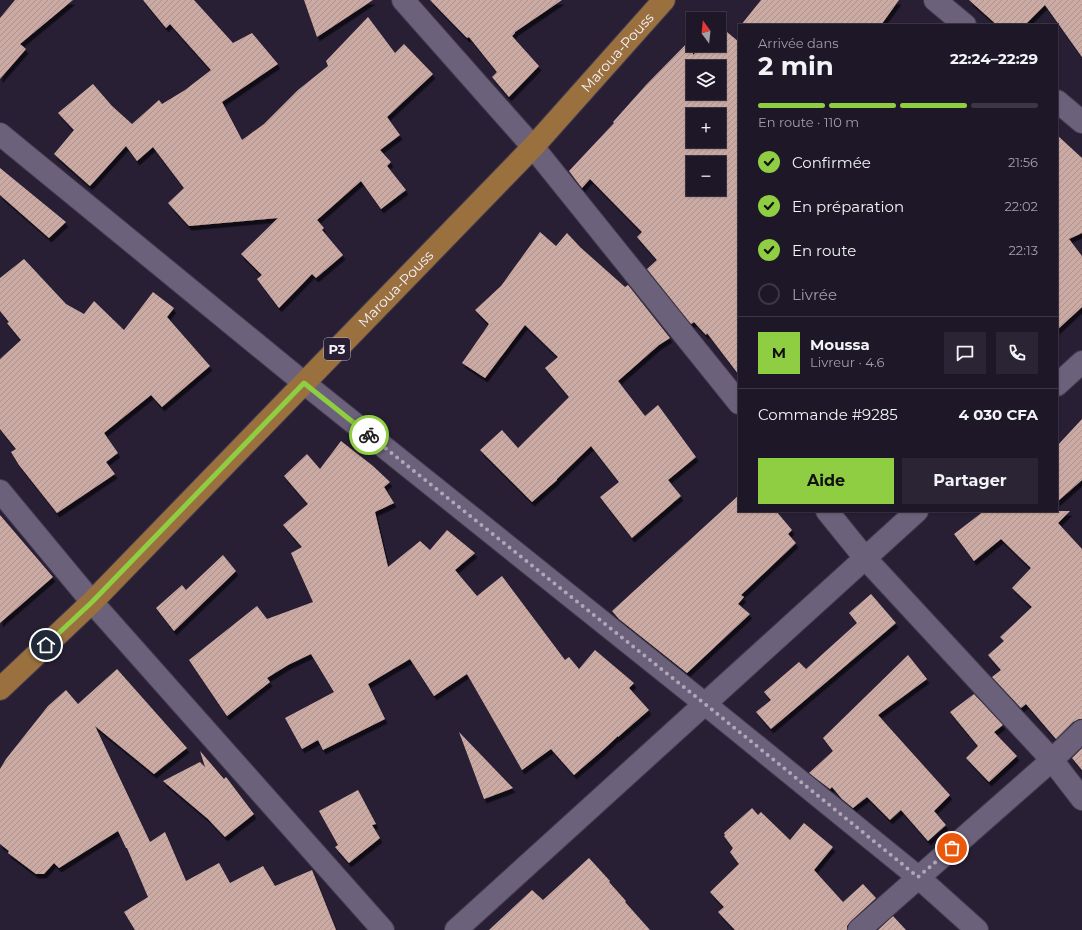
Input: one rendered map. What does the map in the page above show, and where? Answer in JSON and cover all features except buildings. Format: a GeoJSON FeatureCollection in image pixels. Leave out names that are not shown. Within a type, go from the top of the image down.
{"type":"FeatureCollection","features":[{"type":"Feature","properties":{"kind":"main road","name":"Maroua-Pouss"},"geometry":{"type":"LineString","coordinates":[[0,689],[92,602],[533,147],[664,0]]}},
{"type":"Feature","properties":{"kind":"street"},"geometry":{"type":"LineString","coordinates":[[403,0],[533,147],[738,402]]}},
{"type":"Feature","properties":{"kind":"street"},"geometry":{"type":"LineString","coordinates":[[935,0],[964,24]]}},
{"type":"Feature","properties":{"kind":"street"},"geometry":{"type":"LineString","coordinates":[[1058,102],[1082,122]]}},
{"type":"Feature","properties":{"kind":"street"},"geometry":{"type":"LineString","coordinates":[[0,134],[304,383],[705,704],[918,877],[977,930]]}},
{"type":"Feature","properties":{"kind":"street"},"geometry":{"type":"LineString","coordinates":[[1058,384],[1082,362]]}},
{"type":"Feature","properties":{"kind":"street"},"geometry":{"type":"LineString","coordinates":[[0,491],[92,602],[383,930]]}},
{"type":"Feature","properties":{"kind":"street"},"geometry":{"type":"LineString","coordinates":[[827,512],[865,558],[1052,760],[1082,799]]}},
{"type":"Feature","properties":{"kind":"street"},"geometry":{"type":"LineString","coordinates":[[456,930],[916,512]]}},
{"type":"Feature","properties":{"kind":"street"},"geometry":{"type":"LineString","coordinates":[[859,930],[1082,732]]}},
{"type":"Feature","properties":{"kind":"way so far"},"geometry":{"type":"LineString","coordinates":[[369,435],[918,877],[952,848]]}},
{"type":"Feature","properties":{"kind":"route"},"geometry":{"type":"LineString","coordinates":[[46,645],[92,602],[304,383],[369,435]]}}]}
